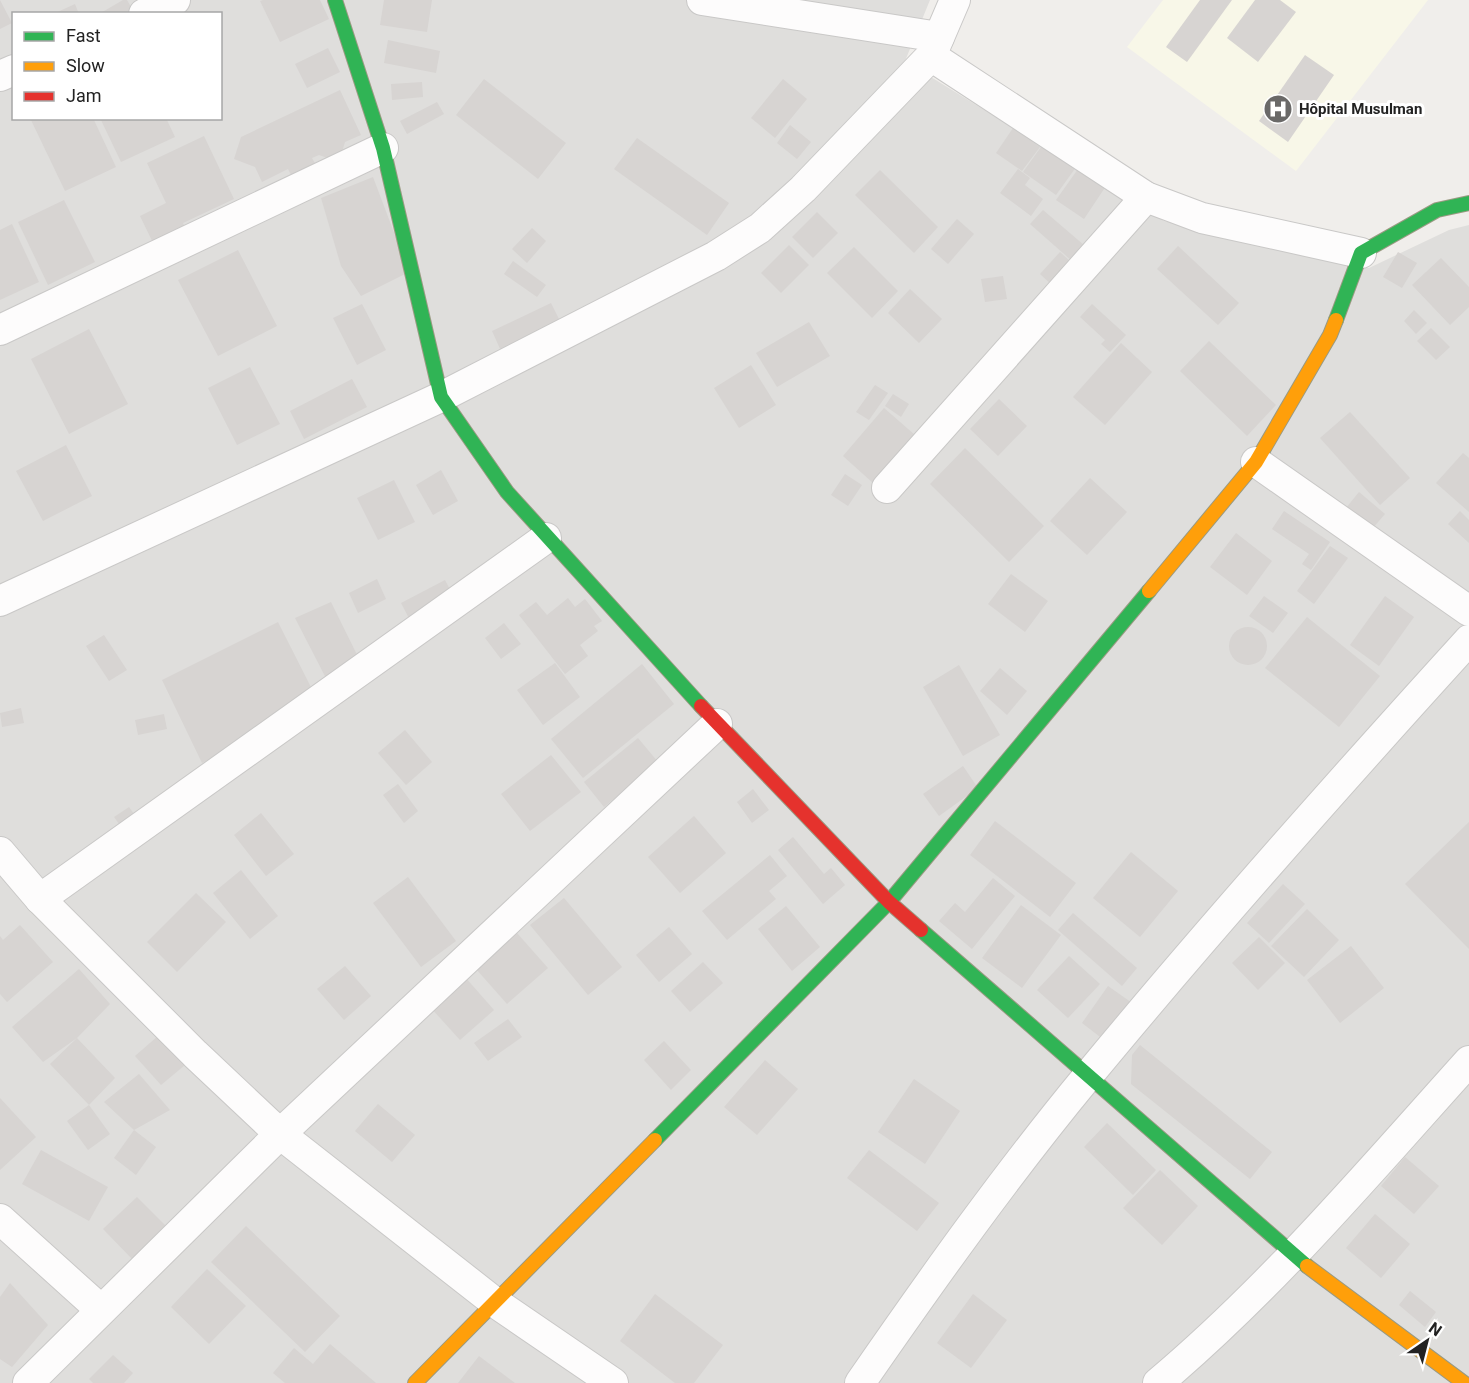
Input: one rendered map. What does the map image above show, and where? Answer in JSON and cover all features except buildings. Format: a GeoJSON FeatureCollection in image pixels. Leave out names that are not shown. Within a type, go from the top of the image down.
{"type":"FeatureCollection","features":[{"type":"Feature","properties":{"kind":"street"},"geometry":{"type":"LineString","coordinates":[[148,12],[175,0]]}},
{"type":"Feature","properties":{"kind":"street"},"geometry":{"type":"LineString","coordinates":[[335,0],[383,148],[441,397],[507,492],[546,538],[717,724],[889,902],[1293,1255],[1461,1378]]}},
{"type":"Feature","properties":{"kind":"street"},"geometry":{"type":"LineString","coordinates":[[702,0],[935,46],[1146,197],[1202,218],[1361,253]]}},
{"type":"Feature","properties":{"kind":"street"},"geometry":{"type":"LineString","coordinates":[[0,601],[441,397],[716,255],[760,228],[803,189],[935,46],[956,0]]}},
{"type":"Feature","properties":{"kind":"street"},"geometry":{"type":"LineString","coordinates":[[0,330],[383,148]]}},
{"type":"Feature","properties":{"kind":"street"},"geometry":{"type":"LineString","coordinates":[[888,488],[1146,197]]}},
{"type":"Feature","properties":{"kind":"street"},"geometry":{"type":"LineString","coordinates":[[415,1383],[493,1301],[889,902],[1256,462],[1330,334],[1361,253],[1437,210],[1469,203]]}},
{"type":"Feature","properties":{"kind":"street"},"geometry":{"type":"LineString","coordinates":[[1256,462],[1469,611]]}},
{"type":"Feature","properties":{"kind":"street"},"geometry":{"type":"LineString","coordinates":[[40,899],[546,538]]}},
{"type":"Feature","properties":{"kind":"street"},"geometry":{"type":"LineString","coordinates":[[860,1383],[943,1264],[1087,1077],[1353,767],[1469,640]]}},
{"type":"Feature","properties":{"kind":"street"},"geometry":{"type":"LineString","coordinates":[[28,1383],[280,1134],[717,724]]}},
{"type":"Feature","properties":{"kind":"street"},"geometry":{"type":"LineString","coordinates":[[0,852],[40,899],[195,1054],[280,1134],[493,1301],[613,1383]]}},
{"type":"Feature","properties":{"kind":"street"},"geometry":{"type":"LineString","coordinates":[[1158,1383],[1202,1346],[1293,1255],[1469,1061]]}},
{"type":"Feature","properties":{"kind":"street"},"geometry":{"type":"LineString","coordinates":[[0,1219],[101,1310]]}},
{"type":"Feature","properties":{"kind":"shaded area"},"geometry":{"type":"Polygon","coordinates":[[[0,0],[930,0],[905,61],[1164,221],[1369,268],[1449,230],[1469,225],[1469,1383],[0,1383],[0,0]]]}},
{"type":"Feature","properties":{"kind":"shaded area","name":"Hôpital Musulman"},"geometry":{"type":"Polygon","coordinates":[[[1163,0],[1428,0],[1296,171],[1127,47],[1163,0]]]}},
{"type":"Feature","properties":{"kind":"traffic: fast"},"geometry":{"type":"LineString","coordinates":[[335,0],[383,148],[441,397],[507,492],[701,706]]}},
{"type":"Feature","properties":{"kind":"traffic: fast"},"geometry":{"type":"LineString","coordinates":[[1336,320],[1361,253],[1437,210],[1469,203]]}},
{"type":"Feature","properties":{"kind":"traffic: fast"},"geometry":{"type":"LineString","coordinates":[[655,1140],[889,902],[1149,591]]}},
{"type":"Feature","properties":{"kind":"traffic: fast"},"geometry":{"type":"LineString","coordinates":[[921,930],[1307,1266]]}},
{"type":"Feature","properties":{"kind":"traffic: slow"},"geometry":{"type":"LineString","coordinates":[[1149,591],[1256,462],[1330,335],[1336,320]]}},
{"type":"Feature","properties":{"kind":"traffic: slow"},"geometry":{"type":"LineString","coordinates":[[415,1383],[655,1140]]}},
{"type":"Feature","properties":{"kind":"traffic: slow"},"geometry":{"type":"LineString","coordinates":[[1307,1266],[1464,1383]]}},
{"type":"Feature","properties":{"kind":"traffic: jam"},"geometry":{"type":"LineString","coordinates":[[701,706],[889,902],[921,930]]}},
{"type":"Feature","properties":{"kind":"place","name":"Hôpital Musulman"},"geometry":{"type":"Point","coordinates":[1278,109]}}]}
